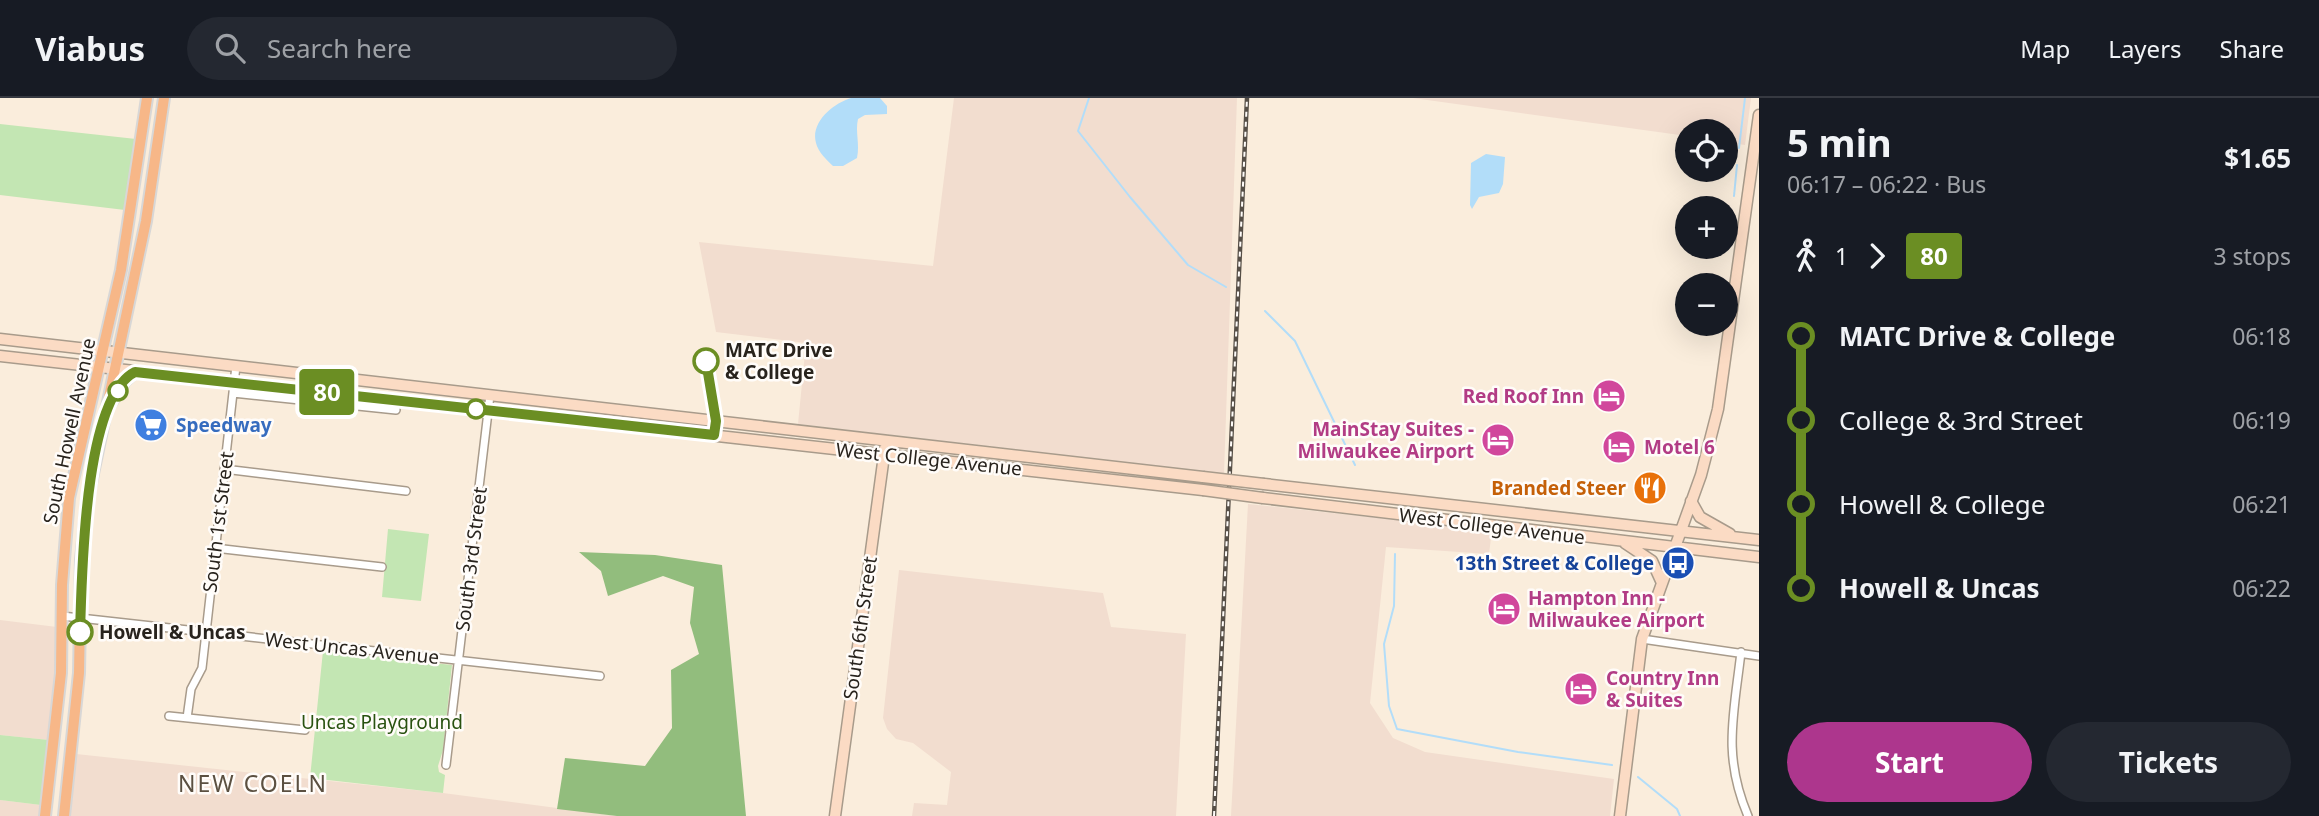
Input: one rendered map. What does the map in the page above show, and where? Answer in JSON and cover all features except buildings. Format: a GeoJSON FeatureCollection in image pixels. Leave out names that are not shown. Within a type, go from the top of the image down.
{"type":"FeatureCollection","features":[{"type":"Feature","properties":{"kind":"main road","name":"South Howell Avenue"},"geometry":{"type":"LineString","coordinates":[[44,816],[61,673],[62,585],[68,508],[128,231],[147,98]]}},
{"type":"Feature","properties":{"kind":"main road","name":"South Howell Avenue"},"geometry":{"type":"LineString","coordinates":[[64,816],[79,673],[81,560],[86,515],[113,370],[146,221],[164,98]]}},
{"type":"Feature","properties":{"kind":"main road"},"geometry":{"type":"LineString","coordinates":[[1620,816],[1642,639],[1709,450],[1720,397],[1759,115]]}},
{"type":"Feature","properties":{"kind":"main road","name":"West College Avenue"},"geometry":{"type":"LineString","coordinates":[[0,339],[1759,540]]}},
{"type":"Feature","properties":{"kind":"main road","name":"West College Avenue"},"geometry":{"type":"LineString","coordinates":[[0,356],[234,387],[489,410],[884,453],[1759,557]]}},
{"type":"Feature","properties":{"kind":"main road"},"geometry":{"type":"LineString","coordinates":[[105,412],[125,381],[135,372]]}},
{"type":"Feature","properties":{"kind":"main road","name":"South 6th Street"},"geometry":{"type":"LineString","coordinates":[[835,816],[886,440]]}},
{"type":"Feature","properties":{"kind":"main road"},"geometry":{"type":"LineString","coordinates":[[1691,501],[1700,517],[1720,530],[1740,538]]}},
{"type":"Feature","properties":{"kind":"main road"},"geometry":{"type":"LineString","coordinates":[[1631,526],[1625,542],[1652,561],[1662,583]]}},
{"type":"Feature","properties":{"kind":"street","name":"South 1st Street"},"geometry":{"type":"LineString","coordinates":[[187,718],[191,689],[202,668],[236,366]]}},
{"type":"Feature","properties":{"kind":"street","name":"West College Avenue"},"geometry":{"type":"LineString","coordinates":[[234,387],[396,411]]}},
{"type":"Feature","properties":{"kind":"street","name":"South 3rd Street"},"geometry":{"type":"LineString","coordinates":[[446,765],[491,395]]}},
{"type":"Feature","properties":{"kind":"street"},"geometry":{"type":"LineString","coordinates":[[224,469],[405,491]]}},
{"type":"Feature","properties":{"kind":"street"},"geometry":{"type":"LineString","coordinates":[[215,548],[382,567]]}},
{"type":"Feature","properties":{"kind":"street","name":"West Uncas Avenue"},"geometry":{"type":"LineString","coordinates":[[62,616],[600,676]]}},
{"type":"Feature","properties":{"kind":"street"},"geometry":{"type":"LineString","coordinates":[[1642,639],[1759,656]]}},
{"type":"Feature","properties":{"kind":"street"},"geometry":{"type":"LineString","coordinates":[[363,659],[364,650]]}},
{"type":"Feature","properties":{"kind":"street"},"geometry":{"type":"LineString","coordinates":[[1741,652],[1731,752],[1737,787],[1748,816]]}},
{"type":"Feature","properties":{"kind":"street"},"geometry":{"type":"LineString","coordinates":[[169,716],[305,730]]}},
{"type":"Feature","properties":{"kind":"shaded area"},"geometry":{"type":"Polygon","coordinates":[[[954,98],[1237,98],[1224,474],[798,424],[806,343],[716,332],[699,242],[933,266],[954,98]]]}},
{"type":"Feature","properties":{"kind":"shaded area"},"geometry":{"type":"Polygon","coordinates":[[[1413,98],[1751,98],[1745,145],[1738,144],[1738,119],[1675,119],[1675,134],[1413,98]]]}},
{"type":"Feature","properties":{"kind":"shaded area"},"geometry":{"type":"Polygon","coordinates":[[[1248,504],[1492,530],[1489,554],[1386,547],[1370,703],[1393,738],[1425,752],[1614,779],[1610,816],[1231,816],[1248,504]]]}},
{"type":"Feature","properties":{"kind":"shaded area"},"geometry":{"type":"Polygon","coordinates":[[[899,570],[1103,593],[1111,627],[1186,634],[1176,816],[912,816],[914,803],[947,805],[951,772],[913,743],[896,739],[887,729],[883,718],[899,570]]]}},
{"type":"Feature","properties":{"kind":"shaded area"},"geometry":{"type":"Polygon","coordinates":[[[0,620],[57,627],[57,664],[49,740],[0,735],[0,620]]]}},
{"type":"Feature","properties":{"kind":"shaded area"},"geometry":{"type":"Polygon","coordinates":[[[76,754],[443,793],[617,816],[69,816],[76,754]]]}},
{"type":"Feature","properties":{"kind":"shaded area"},"geometry":{"type":"Polygon","coordinates":[[[0,800],[41,805],[40,816],[0,816],[0,800]]]}},
{"type":"Feature","properties":{"kind":"green space"},"geometry":{"type":"Polygon","coordinates":[[[0,124],[136,139],[125,210],[0,195],[0,124]]]}},
{"type":"Feature","properties":{"kind":"green space"},"geometry":{"type":"Polygon","coordinates":[[[388,529],[429,534],[421,601],[382,597],[388,529]]]}},
{"type":"Feature","properties":{"kind":"green space"},"geometry":{"type":"Polygon","coordinates":[[[579,552],[655,555],[722,565],[746,816],[617,816],[557,809],[565,758],[645,766],[672,728],[671,670],[699,654],[690,623],[694,587],[663,576],[608,596],[601,571],[579,552]]]}},
{"type":"Feature","properties":{"kind":"green space","name":"Uncas Playground"},"geometry":{"type":"Polygon","coordinates":[[[323,651],[452,665],[443,750],[438,766],[439,772],[445,775],[443,793],[310,778],[323,651]]]}},
{"type":"Feature","properties":{"kind":"green space"},"geometry":{"type":"Polygon","coordinates":[[[0,735],[49,740],[41,805],[0,800],[0,735]]]}},
{"type":"Feature","properties":{"kind":"water"},"geometry":{"type":"Polygon","coordinates":[[[851,98],[880,98],[887,106],[887,114],[865,115],[858,119],[857,158],[843,166],[833,166],[817,146],[815,135],[825,114],[851,98]]]}},
{"type":"Feature","properties":{"kind":"water"},"geometry":{"type":"Polygon","coordinates":[[[1486,154],[1505,157],[1503,184],[1499,193],[1479,197],[1472,209],[1471,163],[1486,154]]]}},
{"type":"Feature","properties":{"kind":"waterway"},"geometry":{"type":"LineString","coordinates":[[1089,98],[1078,131],[1188,265],[1226,287]]}},
{"type":"Feature","properties":{"kind":"waterway"},"geometry":{"type":"LineString","coordinates":[[1739,148],[1745,98]]}},
{"type":"Feature","properties":{"kind":"waterway"},"geometry":{"type":"LineString","coordinates":[[1734,196],[1735,182]]}},
{"type":"Feature","properties":{"kind":"waterway"},"geometry":{"type":"LineString","coordinates":[[1265,311],[1295,341],[1355,465]]}},
{"type":"Feature","properties":{"kind":"waterway"},"geometry":{"type":"LineString","coordinates":[[1395,554],[1394,606],[1384,644],[1389,706],[1397,729],[1518,752],[1612,765]]}},
{"type":"Feature","properties":{"kind":"waterway"},"geometry":{"type":"LineString","coordinates":[[1638,777],[1677,809],[1680,816]]}},
{"type":"Feature","properties":{"kind":"railway"},"geometry":{"type":"LineString","coordinates":[[1214,816],[1247,98]]}},
{"type":"Feature","properties":{"kind":"bus line","name":"80"},"geometry":{"type":"LineString","coordinates":[[80,632],[84,529],[99,438],[105,412],[125,381],[135,372],[714,435],[716,421],[706,361]]}},
{"type":"Feature","properties":{"kind":"place","name":"MATC Drive & College"},"geometry":{"type":"Point","coordinates":[706,361]}},
{"type":"Feature","properties":{"kind":"place","name":"Red Roof Inn"},"geometry":{"type":"Point","coordinates":[1609,396]}},
{"type":"Feature","properties":{"kind":"place","name":"Speedway"},"geometry":{"type":"Point","coordinates":[151,425]}},
{"type":"Feature","properties":{"kind":"place","name":"MainStay Suites - Milwaukee Airport"},"geometry":{"type":"Point","coordinates":[1498,440]}},
{"type":"Feature","properties":{"kind":"place","name":"Motel 6"},"geometry":{"type":"Point","coordinates":[1619,447]}},
{"type":"Feature","properties":{"kind":"place","name":"Branded Steer"},"geometry":{"type":"Point","coordinates":[1650,488]}},
{"type":"Feature","properties":{"kind":"place","name":"13th Street & College"},"geometry":{"type":"Point","coordinates":[1678,563]}},
{"type":"Feature","properties":{"kind":"place","name":"Hampton Inn - Milwaukee Airport"},"geometry":{"type":"Point","coordinates":[1504,609]}},
{"type":"Feature","properties":{"kind":"place","name":"Howell & Uncas"},"geometry":{"type":"Point","coordinates":[80,632]}},
{"type":"Feature","properties":{"kind":"place","name":"Country Inn & Suites"},"geometry":{"type":"Point","coordinates":[1581,689]}},
{"type":"Feature","properties":{"kind":"district","name":"NEW COELN"},"geometry":{"type":"Point","coordinates":[253,784]}}]}
